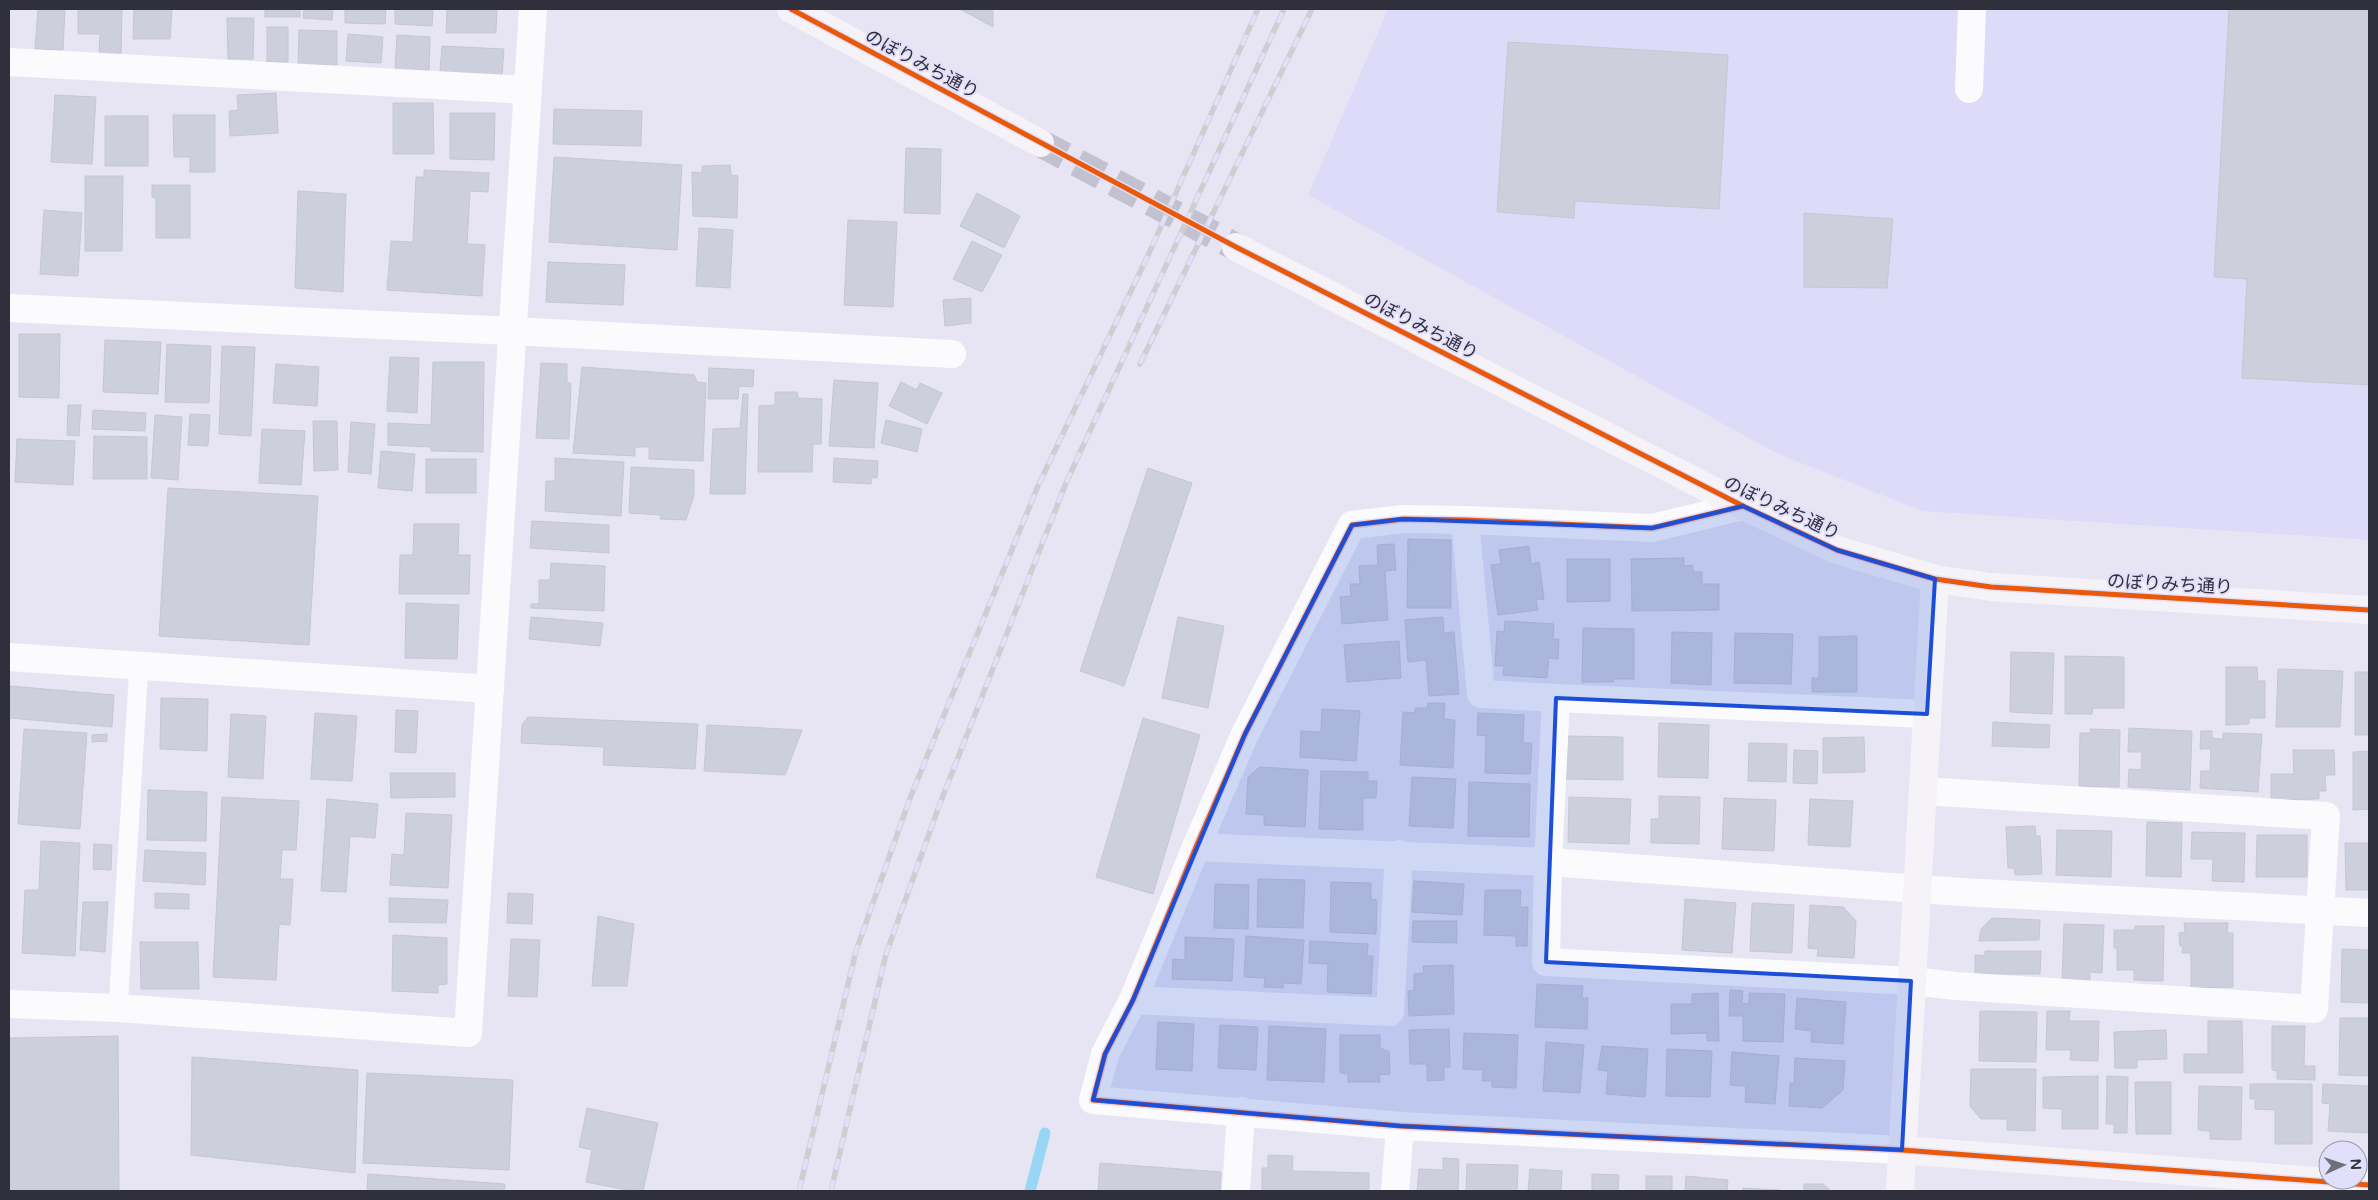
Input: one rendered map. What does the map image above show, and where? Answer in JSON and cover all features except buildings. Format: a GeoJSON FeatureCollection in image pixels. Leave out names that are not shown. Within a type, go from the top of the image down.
{"type":"FeatureCollection","features":[{"type":"Feature","properties":{"kind":"street"},"geometry":{"type":"LineString","coordinates":[[9,1004],[118,1008],[468,1033],[527,90],[534,9]]}},
{"type":"Feature","properties":{"kind":"street","name":"のぼりみち通り"},"geometry":{"type":"LineString","coordinates":[[791,9],[1040,143]]}},
{"type":"Feature","properties":{"kind":"street"},"geometry":{"type":"LineString","coordinates":[[1969,89],[1972,9]]}},
{"type":"Feature","properties":{"kind":"street"},"geometry":{"type":"LineString","coordinates":[[9,62],[527,90]]}},
{"type":"Feature","properties":{"kind":"street","name":"のぼりみち通り"},"geometry":{"type":"LineString","coordinates":[[1236,247],[1743,506],[1837,550],[1935,579],[1991,587],[2369,610]]}},
{"type":"Feature","properties":{"kind":"street"},"geometry":{"type":"LineString","coordinates":[[9,308],[513,331],[952,354]]}},
{"type":"Feature","properties":{"kind":"street"},"geometry":{"type":"LineString","coordinates":[[1743,506],[1652,528],[1403,519],[1352,525],[1246,734],[1196,847],[1133,1000],[1105,1054],[1093,1100],[1241,1111],[1400,1126],[1902,1150],[2210,1182],[2369,1185]]}},
{"type":"Feature","properties":{"kind":"street"},"geometry":{"type":"LineString","coordinates":[[1466,520],[1481,694],[1927,714]]}},
{"type":"Feature","properties":{"kind":"street"},"geometry":{"type":"LineString","coordinates":[[1900,1191],[1935,579]]}},
{"type":"Feature","properties":{"kind":"street"},"geometry":{"type":"LineString","coordinates":[[9,657],[490,689]]}},
{"type":"Feature","properties":{"kind":"street"},"geometry":{"type":"LineString","coordinates":[[1556,698],[1548,862],[1546,962],[1911,981],[1956,986],[2314,1008],[2326,816],[1923,791]]}},
{"type":"Feature","properties":{"kind":"street"},"geometry":{"type":"LineString","coordinates":[[1196,847],[1399,854],[1548,862],[1918,889],[2369,912]]}},
{"type":"Feature","properties":{"kind":"street"},"geometry":{"type":"LineString","coordinates":[[1133,1000],[1390,1012],[1399,854]]}},
{"type":"Feature","properties":{"kind":"street"},"geometry":{"type":"LineString","coordinates":[[1236,1191],[1241,1111]]}},
{"type":"Feature","properties":{"kind":"street"},"geometry":{"type":"LineString","coordinates":[[1395,1191],[1400,1126]]}},
{"type":"Feature","properties":{"kind":"lane"},"geometry":{"type":"LineString","coordinates":[[118,1008],[139,665]]}},
{"type":"Feature","properties":{"kind":"highlighted area"},"geometry":{"type":"Polygon","coordinates":[[[1743,506],[1837,550],[1935,579],[1927,714],[1556,698],[1546,962],[1911,981],[1902,1150],[1400,1126],[1093,1100],[1105,1054],[1133,1000],[1245,734],[1352,525],[1403,519],[1652,528],[1743,506]]]}},
{"type":"Feature","properties":{"kind":"shaded area"},"geometry":{"type":"Polygon","coordinates":[[[1388,9],[2369,9],[2369,540],[1922,511],[1776,453],[1308,195],[1388,9]]]}},
{"type":"Feature","properties":{"kind":"waterway"},"geometry":{"type":"LineString","coordinates":[[1030,1191],[1045,1133]]}},
{"type":"Feature","properties":{"kind":"tunnel"},"geometry":{"type":"LineString","coordinates":[[1040,143],[1236,247]]}},
{"type":"Feature","properties":{"kind":"railway"},"geometry":{"type":"LineString","coordinates":[[799,1191],[856,951],[910,798],[1038,486],[1150,251],[1258,9]]}},
{"type":"Feature","properties":{"kind":"railway"},"geometry":{"type":"LineString","coordinates":[[831,1191],[886,954],[939,806],[1066,483],[1284,9]]}},
{"type":"Feature","properties":{"kind":"railway"},"geometry":{"type":"LineString","coordinates":[[1140,364],[1312,9]]}},
{"type":"Feature","properties":{"kind":"cycle path"},"geometry":{"type":"LineString","coordinates":[[791,9],[1236,247],[1743,506],[1837,550],[1935,579],[1991,587],[2369,610]]}},
{"type":"Feature","properties":{"kind":"cycle path"},"geometry":{"type":"LineString","coordinates":[[1743,506],[1652,528],[1403,519],[1352,525],[1245,734],[1133,1000],[1105,1054],[1093,1100],[1400,1126],[1902,1150],[2369,1185]]}}]}
